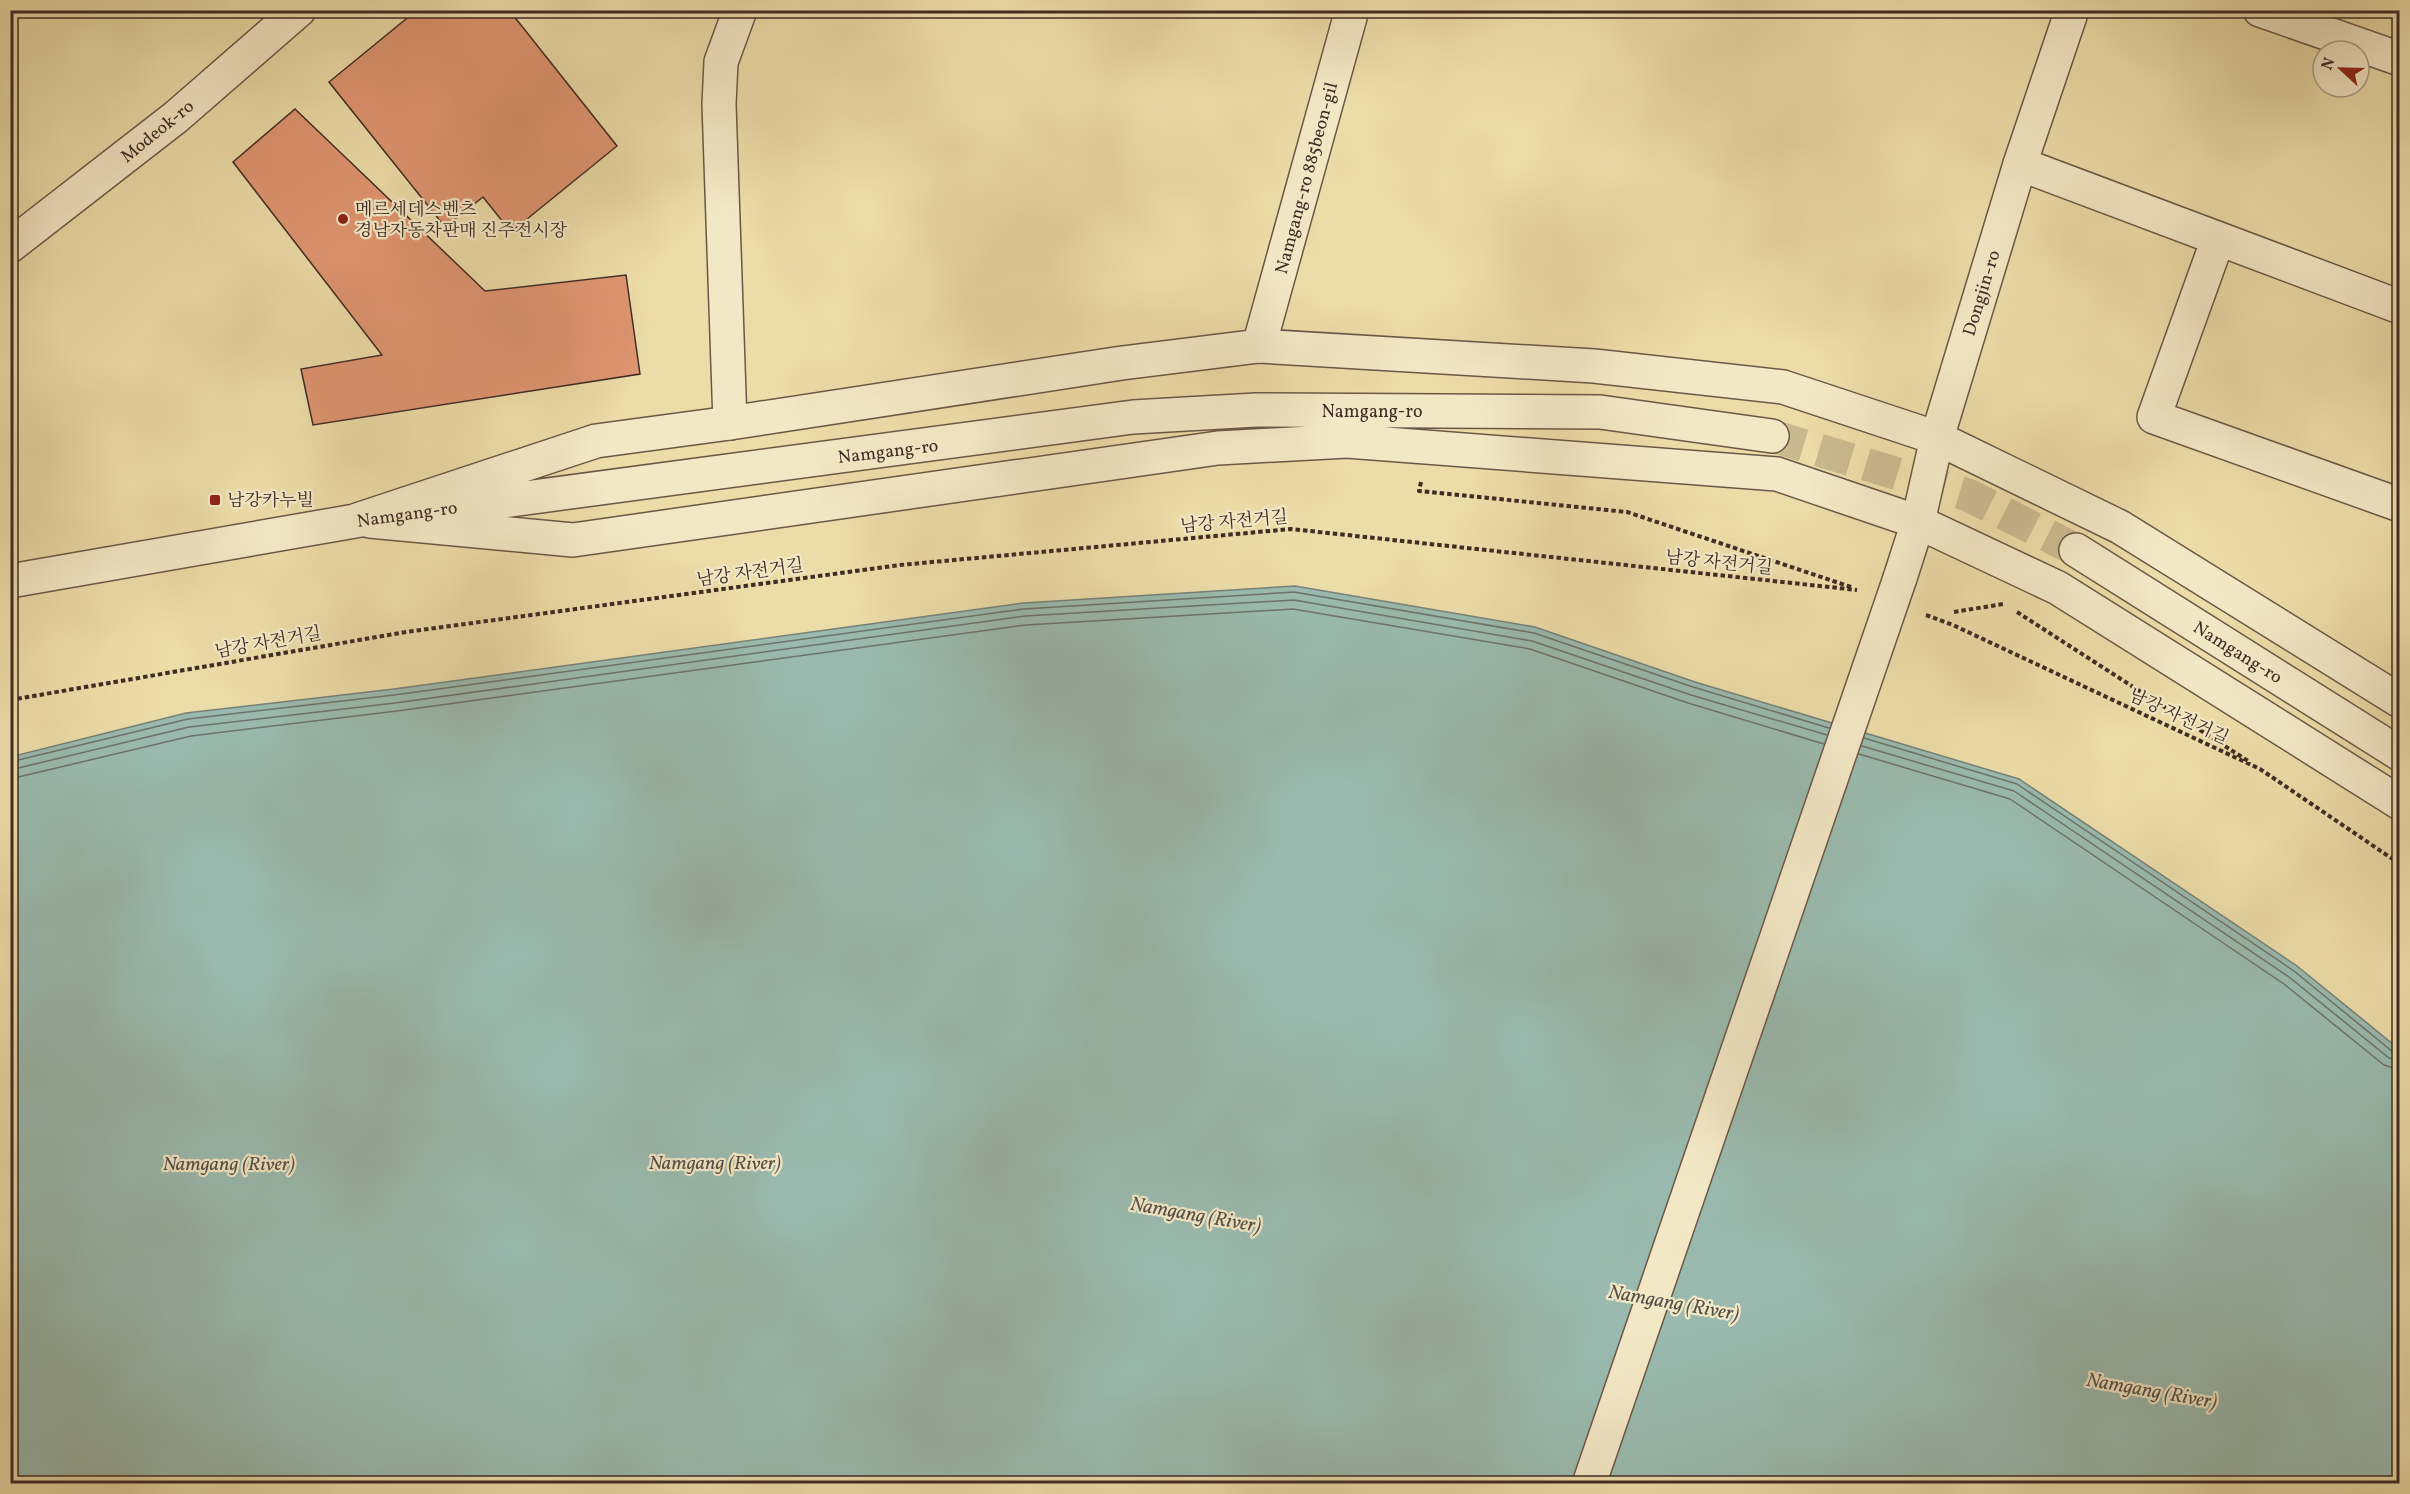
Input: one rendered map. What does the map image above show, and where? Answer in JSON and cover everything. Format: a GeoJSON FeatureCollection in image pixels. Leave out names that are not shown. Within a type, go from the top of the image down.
{"type":"FeatureCollection","features":[{"type":"Feature","properties":{"kind":"street","name":"Modeok-ro"},"geometry":{"type":"LineString","coordinates":[[10,246],[176,117],[299,10]]}},
{"type":"Feature","properties":{"kind":"street"},"geometry":{"type":"LineString","coordinates":[[730,423],[719,104],[721,62],[740,10]]}},
{"type":"Feature","properties":{"kind":"street","name":"Namgang-ro 885beon-gil"},"geometry":{"type":"LineString","coordinates":[[1259,346],[1352,10]]}},
{"type":"Feature","properties":{"kind":"street","name":"Dongjin-ro"},"geometry":{"type":"LineString","coordinates":[[1589,1484],[1900,578],[1918,522],[1937,438],[2020,164],[2072,10]]}},
{"type":"Feature","properties":{"kind":"street"},"geometry":{"type":"LineString","coordinates":[[2260,10],[2400,59]]}},
{"type":"Feature","properties":{"kind":"street"},"geometry":{"type":"LineString","coordinates":[[2020,164],[2400,307]]}},
{"type":"Feature","properties":{"kind":"street"},"geometry":{"type":"LineString","coordinates":[[2218,239],[2154,417],[2400,505]]}},
{"type":"Feature","properties":{"kind":"street"},"geometry":{"type":"LineString","coordinates":[[357,520],[596,441],[730,423],[1122,363],[1259,346],[1594,366],[1783,387],[1937,438],[2120,527],[2400,701]]}},
{"type":"Feature","properties":{"kind":"street","name":"Namgang-ro"},"geometry":{"type":"LineString","coordinates":[[10,581],[357,520],[1134,417],[1256,410],[1600,412],[1772,436]]}},
{"type":"Feature","properties":{"kind":"street"},"geometry":{"type":"LineString","coordinates":[[357,520],[573,540],[1218,448],[1347,441],[1777,474],[1918,522],[2058,588],[2400,803]]}},
{"type":"Feature","properties":{"kind":"street","name":"Namgang-ro"},"geometry":{"type":"LineString","coordinates":[[2076,550],[2400,754]]}},
{"type":"Feature","properties":{"kind":"path","name":"남강 자전거길"},"geometry":{"type":"LineString","coordinates":[[10,700],[406,632],[888,567],[1291,529],[1860,591],[1627,512],[1419,491],[1422,472]]}},
{"type":"Feature","properties":{"kind":"path"},"geometry":{"type":"LineString","coordinates":[[1954,612],[2004,604]]}},
{"type":"Feature","properties":{"kind":"path"},"geometry":{"type":"LineString","coordinates":[[2014,610],[2260,769]]}},
{"type":"Feature","properties":{"kind":"path","name":"남강 자전거길"},"geometry":{"type":"LineString","coordinates":[[1922,614],[1953,625],[2260,769],[2400,864]]}},
{"type":"Feature","properties":{"kind":"water","name":"Namgang (River)"},"geometry":{"type":"Polygon","coordinates":[[[1295,586],[1535,627],[1695,682],[2019,779],[2297,966],[2399,1049],[2399,1483],[11,1483],[10,757],[186,713],[394,689],[1024,603],[1295,586]]]}},
{"type":"Feature","properties":{"kind":"building"},"geometry":{"type":"Polygon","coordinates":[[[417,10],[509,10],[617,146],[511,232],[483,197],[445,227],[329,82],[417,10]]]}},
{"type":"Feature","properties":{"kind":"building","name":"메르세데스벤츠 경남자동차판매 진주전시장"},"geometry":{"type":"Polygon","coordinates":[[[295,109],[485,291],[626,275],[640,374],[313,425],[301,369],[382,355],[233,162],[295,109]]]}},
{"type":"Feature","properties":{"kind":"tunnel"},"geometry":{"type":"LineString","coordinates":[[1772,436],[1968,495],[2076,550]]}},
{"type":"Feature","properties":{"kind":"place","name":"메르세데스벤츠 경남자동차판매 진주전시장"},"geometry":{"type":"Point","coordinates":[343,219]}},
{"type":"Feature","properties":{"kind":"place","name":"남강카누빌"},"geometry":{"type":"Point","coordinates":[215,500]}}]}
